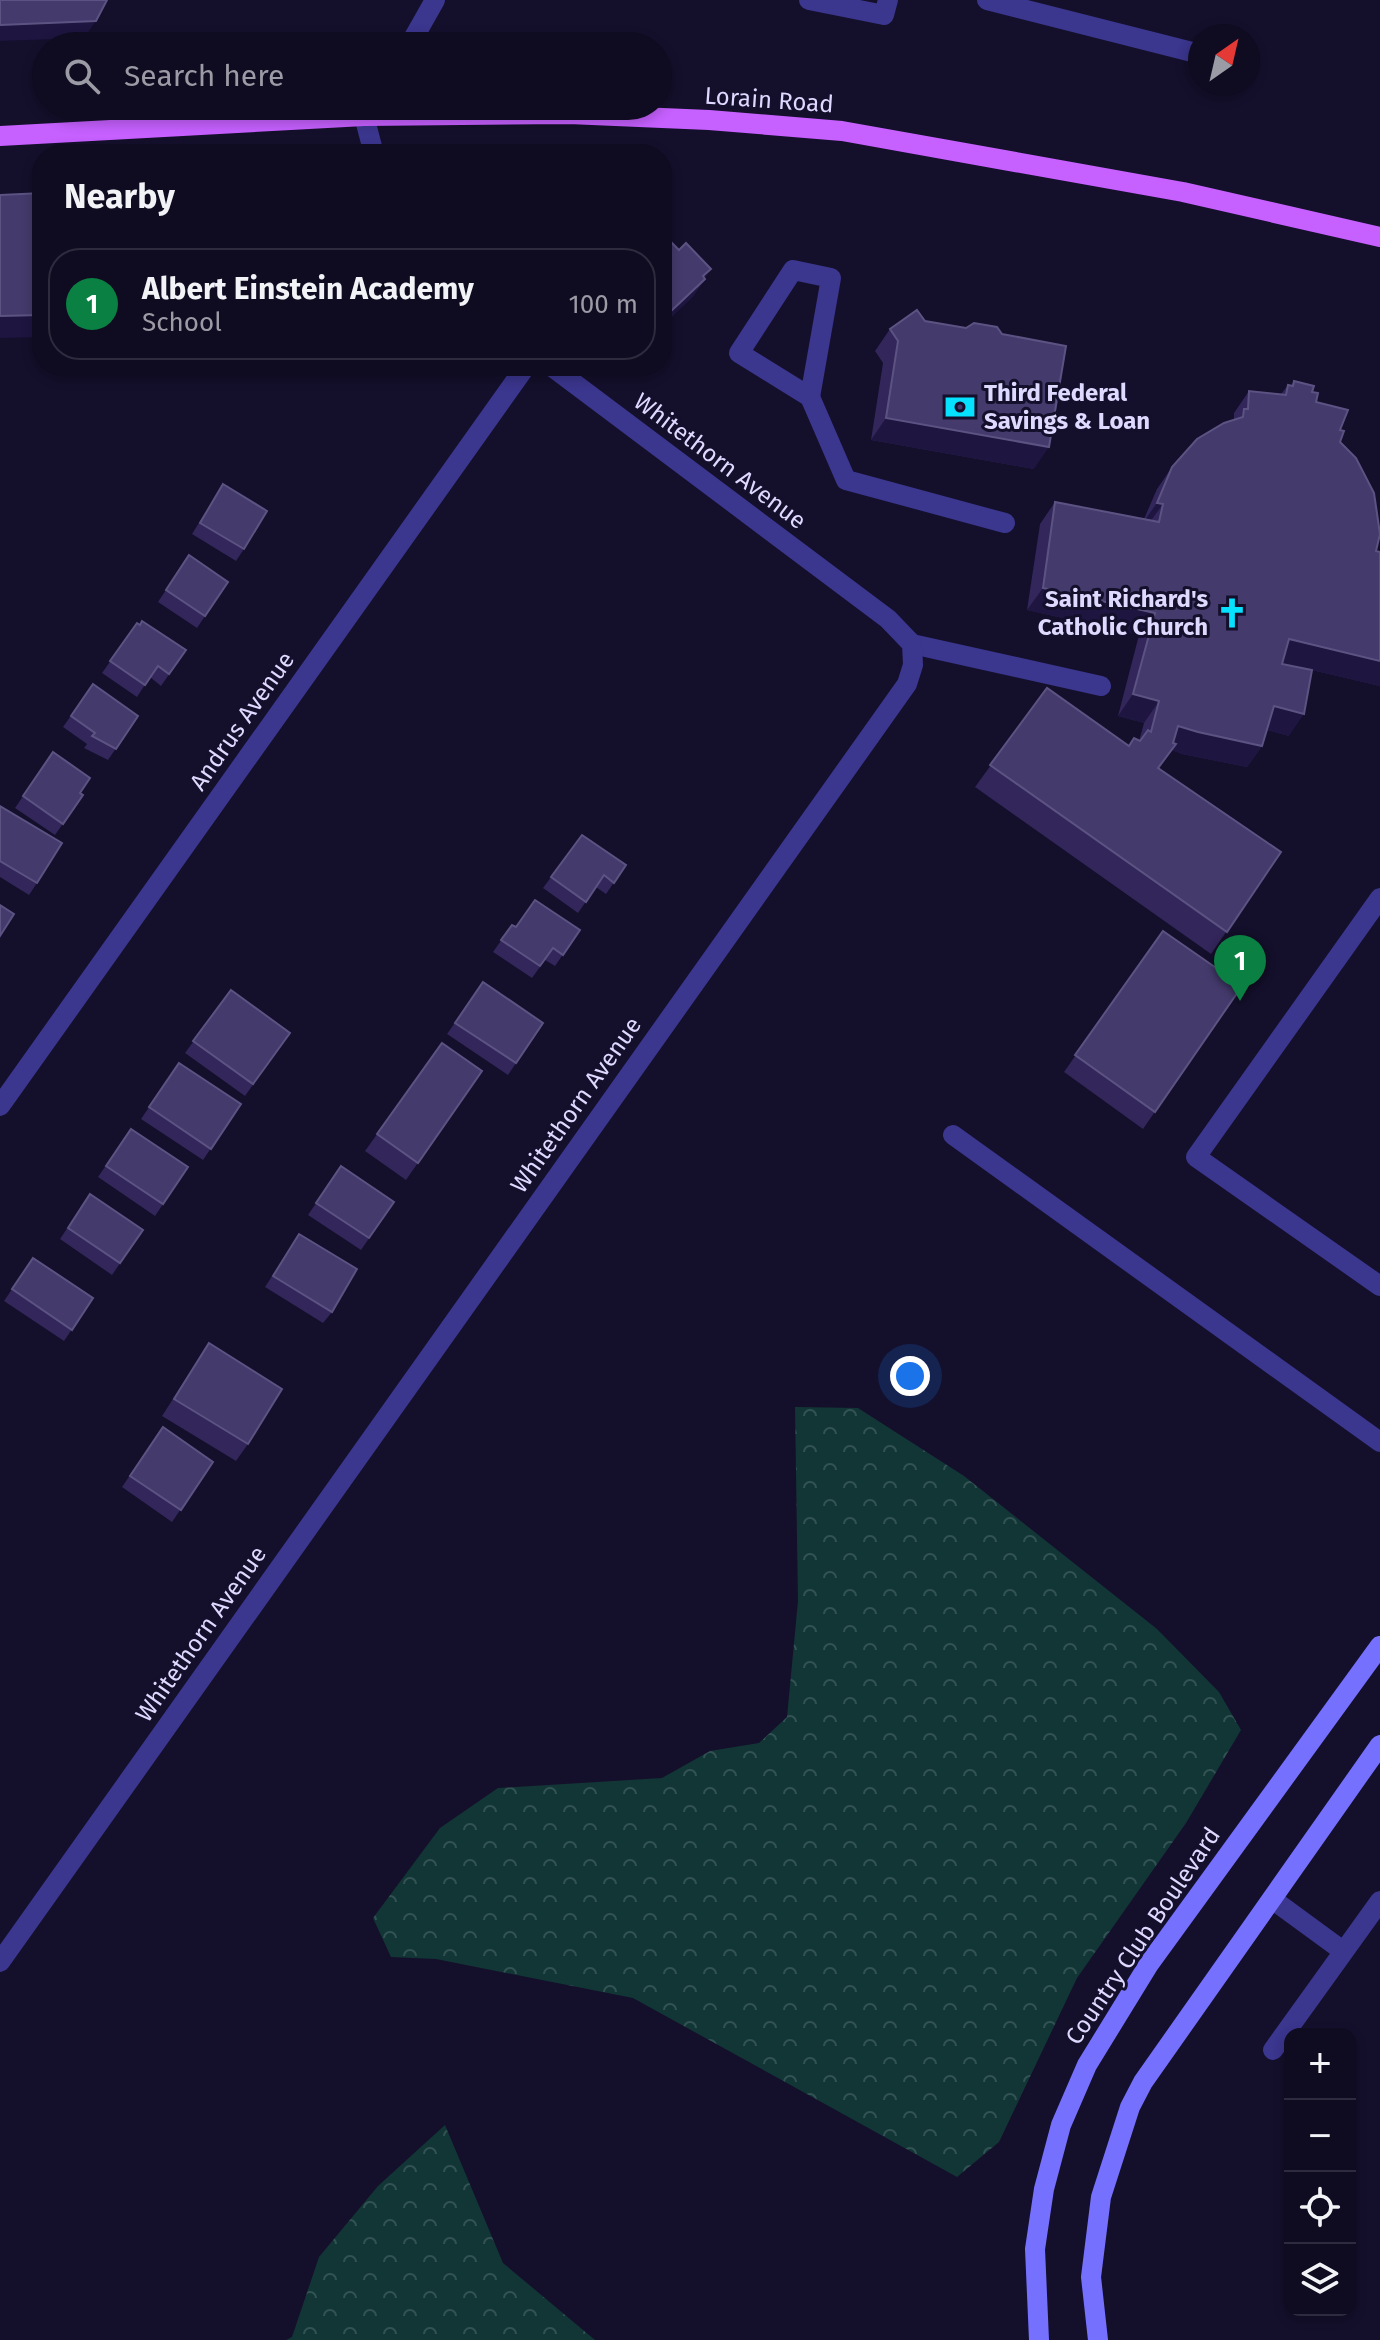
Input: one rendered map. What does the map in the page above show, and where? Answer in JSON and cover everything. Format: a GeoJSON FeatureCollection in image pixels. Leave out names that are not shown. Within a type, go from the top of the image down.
{"type":"FeatureCollection","features":[{"type":"Feature","properties":{"kind":"main road","name":"Lorain Road"},"geometry":{"type":"LineString","coordinates":[[672,118],[842,131],[1183,192],[1380,237]]}},
{"type":"Feature","properties":{"kind":"main road","name":"Lorain Road"},"geometry":{"type":"LineString","coordinates":[[0,136],[235,120]]}},
{"type":"Feature","properties":{"kind":"street"},"geometry":{"type":"LineString","coordinates":[[417,32],[435,0]]}},
{"type":"Feature","properties":{"kind":"street"},"geometry":{"type":"LineString","coordinates":[[809,0],[884,15],[888,0]]}},
{"type":"Feature","properties":{"kind":"street"},"geometry":{"type":"LineString","coordinates":[[987,0],[1188,51]]}},
{"type":"Feature","properties":{"kind":"street"},"geometry":{"type":"LineString","coordinates":[[368,120],[372,144]]}},
{"type":"Feature","properties":{"kind":"street"},"geometry":{"type":"LineString","coordinates":[[810,397],[739,353],[793,270],[831,278],[810,397],[846,480],[1005,523]]}},
{"type":"Feature","properties":{"kind":"street","name":"Andrus Avenue"},"geometry":{"type":"LineString","coordinates":[[0,1106],[519,376]]}},
{"type":"Feature","properties":{"kind":"street","name":"Whitethorn Avenue"},"geometry":{"type":"LineString","coordinates":[[0,1962],[907,684],[913,665],[912,644],[888,619],[564,376]]}},
{"type":"Feature","properties":{"kind":"street"},"geometry":{"type":"LineString","coordinates":[[912,644],[1101,686]]}},
{"type":"Feature","properties":{"kind":"street"},"geometry":{"type":"LineString","coordinates":[[1380,898],[1196,1157],[1380,1286]]}},
{"type":"Feature","properties":{"kind":"street"},"geometry":{"type":"LineString","coordinates":[[953,1135],[1380,1442]]}},
{"type":"Feature","properties":{"kind":"street","name":"Country Club Boulevard"},"geometry":{"type":"LineString","coordinates":[[1039,2340],[1035,2249],[1044,2189],[1061,2125],[1087,2065],[1149,1964],[1380,1646]]}},
{"type":"Feature","properties":{"kind":"street"},"geometry":{"type":"LineString","coordinates":[[1098,2340],[1091,2277],[1101,2197],[1130,2107],[1143,2082],[1380,1745]]}},
{"type":"Feature","properties":{"kind":"street"},"geometry":{"type":"LineString","coordinates":[[1272,1899],[1343,1951]]}},
{"type":"Feature","properties":{"kind":"street"},"geometry":{"type":"LineString","coordinates":[[1273,2050],[1380,1901]]}},
{"type":"Feature","properties":{"kind":"green space"},"geometry":{"type":"Polygon","coordinates":[[[795,1407],[858,1408],[964,1476],[1157,1629],[1219,1692],[1241,1730],[1186,1823],[1077,1978],[999,2142],[957,2177],[633,1998],[436,1959],[391,1957],[373,1918],[440,1828],[498,1788],[662,1778],[710,1751],[759,1743],[787,1717],[798,1601],[795,1407]]]}},
{"type":"Feature","properties":{"kind":"green space"},"geometry":{"type":"Polygon","coordinates":[[[445,2125],[503,2263],[595,2340],[286,2340],[292,2337],[319,2257],[378,2186],[445,2125]]]}},
{"type":"Feature","properties":{"kind":"building"},"geometry":{"type":"Polygon","coordinates":[[[0,0],[107,0],[96,21],[0,25],[0,0]]]}},
{"type":"Feature","properties":{"kind":"building"},"geometry":{"type":"Polygon","coordinates":[[[32,193],[32,315],[0,316],[0,195],[32,193]]]}},
{"type":"Feature","properties":{"kind":"building"},"geometry":{"type":"Polygon","coordinates":[[[672,243],[679,250],[686,243],[711,269],[703,276],[705,279],[672,310],[672,243]]]}},
{"type":"Feature","properties":{"kind":"building"},"geometry":{"type":"Polygon","coordinates":[[[917,310],[925,321],[966,328],[974,323],[997,327],[1002,334],[1066,346],[1049,447],[886,418],[898,341],[890,329],[917,310]]]}},
{"type":"Feature","properties":{"kind":"building"},"geometry":{"type":"Polygon","coordinates":[[[1294,381],[1314,386],[1312,392],[1318,393],[1316,402],[1348,410],[1340,430],[1344,431],[1340,442],[1356,458],[1374,493],[1380,534],[1376,551],[1380,552],[1380,661],[1289,639],[1282,664],[1312,670],[1304,714],[1274,706],[1262,746],[1178,726],[1173,743],[1176,744],[1158,768],[1281,852],[1227,932],[990,765],[1047,688],[1129,746],[1134,738],[1140,741],[1148,730],[1151,732],[1159,701],[1133,694],[1155,613],[1043,588],[1055,502],[1159,522],[1163,504],[1157,503],[1172,467],[1197,439],[1224,423],[1243,417],[1244,409],[1248,409],[1249,391],[1286,395],[1288,385],[1293,386],[1294,381]]]}},
{"type":"Feature","properties":{"kind":"building"},"geometry":{"type":"Polygon","coordinates":[[[223,484],[267,511],[244,549],[200,523],[223,484]]]}},
{"type":"Feature","properties":{"kind":"building"},"geometry":{"type":"Polygon","coordinates":[[[189,555],[228,582],[205,616],[166,590],[189,555]]]}},
{"type":"Feature","properties":{"kind":"building"},"geometry":{"type":"Polygon","coordinates":[[[142,621],[186,650],[169,674],[158,666],[145,685],[110,661],[137,623],[140,625],[142,621]]]}},
{"type":"Feature","properties":{"kind":"building"},"geometry":{"type":"Polygon","coordinates":[[[93,684],[138,716],[116,749],[92,736],[95,733],[71,716],[93,684]]]}},
{"type":"Feature","properties":{"kind":"building"},"geometry":{"type":"Polygon","coordinates":[[[53,752],[90,778],[80,793],[83,795],[63,824],[23,796],[53,752]]]}},
{"type":"Feature","properties":{"kind":"building"},"geometry":{"type":"Polygon","coordinates":[[[0,806],[62,843],[37,883],[0,861],[0,806]]]}},
{"type":"Feature","properties":{"kind":"building"},"geometry":{"type":"Polygon","coordinates":[[[582,835],[626,865],[614,883],[604,875],[586,902],[551,877],[582,835]]]}},
{"type":"Feature","properties":{"kind":"building"},"geometry":{"type":"Polygon","coordinates":[[[535,900],[580,930],[563,955],[553,948],[540,966],[501,940],[512,925],[516,927],[535,900]]]}},
{"type":"Feature","properties":{"kind":"building"},"geometry":{"type":"Polygon","coordinates":[[[0,905],[14,914],[0,936],[0,905]]]}},
{"type":"Feature","properties":{"kind":"building"},"geometry":{"type":"Polygon","coordinates":[[[1163,931],[1242,986],[1155,1112],[1075,1055],[1163,931]]]}},
{"type":"Feature","properties":{"kind":"building"},"geometry":{"type":"Polygon","coordinates":[[[483,982],[543,1023],[516,1063],[455,1023],[483,982]]]}},
{"type":"Feature","properties":{"kind":"building"},"geometry":{"type":"Polygon","coordinates":[[[231,990],[290,1033],[253,1084],[193,1041],[231,990]]]}},
{"type":"Feature","properties":{"kind":"building"},"geometry":{"type":"Polygon","coordinates":[[[442,1043],[482,1071],[418,1163],[377,1134],[442,1043]]]}},
{"type":"Feature","properties":{"kind":"building"},"geometry":{"type":"Polygon","coordinates":[[[179,1063],[241,1104],[211,1149],[149,1107],[179,1063]]]}},
{"type":"Feature","properties":{"kind":"building"},"geometry":{"type":"Polygon","coordinates":[[[131,1129],[188,1167],[163,1204],[106,1166],[131,1129]]]}},
{"type":"Feature","properties":{"kind":"building"},"geometry":{"type":"Polygon","coordinates":[[[341,1166],[394,1202],[369,1238],[316,1203],[341,1166]]]}},
{"type":"Feature","properties":{"kind":"building"},"geometry":{"type":"Polygon","coordinates":[[[90,1194],[143,1230],[120,1263],[68,1228],[90,1194]]]}},
{"type":"Feature","properties":{"kind":"building"},"geometry":{"type":"Polygon","coordinates":[[[299,1234],[357,1269],[332,1312],[273,1276],[299,1234]]]}},
{"type":"Feature","properties":{"kind":"building"},"geometry":{"type":"Polygon","coordinates":[[[33,1258],[93,1298],[72,1330],[12,1289],[33,1258]]]}},
{"type":"Feature","properties":{"kind":"building"},"geometry":{"type":"Polygon","coordinates":[[[209,1343],[282,1389],[248,1444],[174,1399],[209,1343]]]}},
{"type":"Feature","properties":{"kind":"building"},"geometry":{"type":"Polygon","coordinates":[[[163,1427],[213,1462],[181,1510],[130,1476],[163,1427]]]}},
{"type":"Feature","properties":{"kind":"place","name":"Third Federal Savings & Loan"},"geometry":{"type":"Point","coordinates":[960,407]}},
{"type":"Feature","properties":{"kind":"place","name":"Saint Richard's Catholic Church"},"geometry":{"type":"Point","coordinates":[1232,613]}},
{"type":"Feature","properties":{"kind":"place","name":"Albert Einstein Academy"},"geometry":{"type":"Point","coordinates":[1240,1001]}}]}
